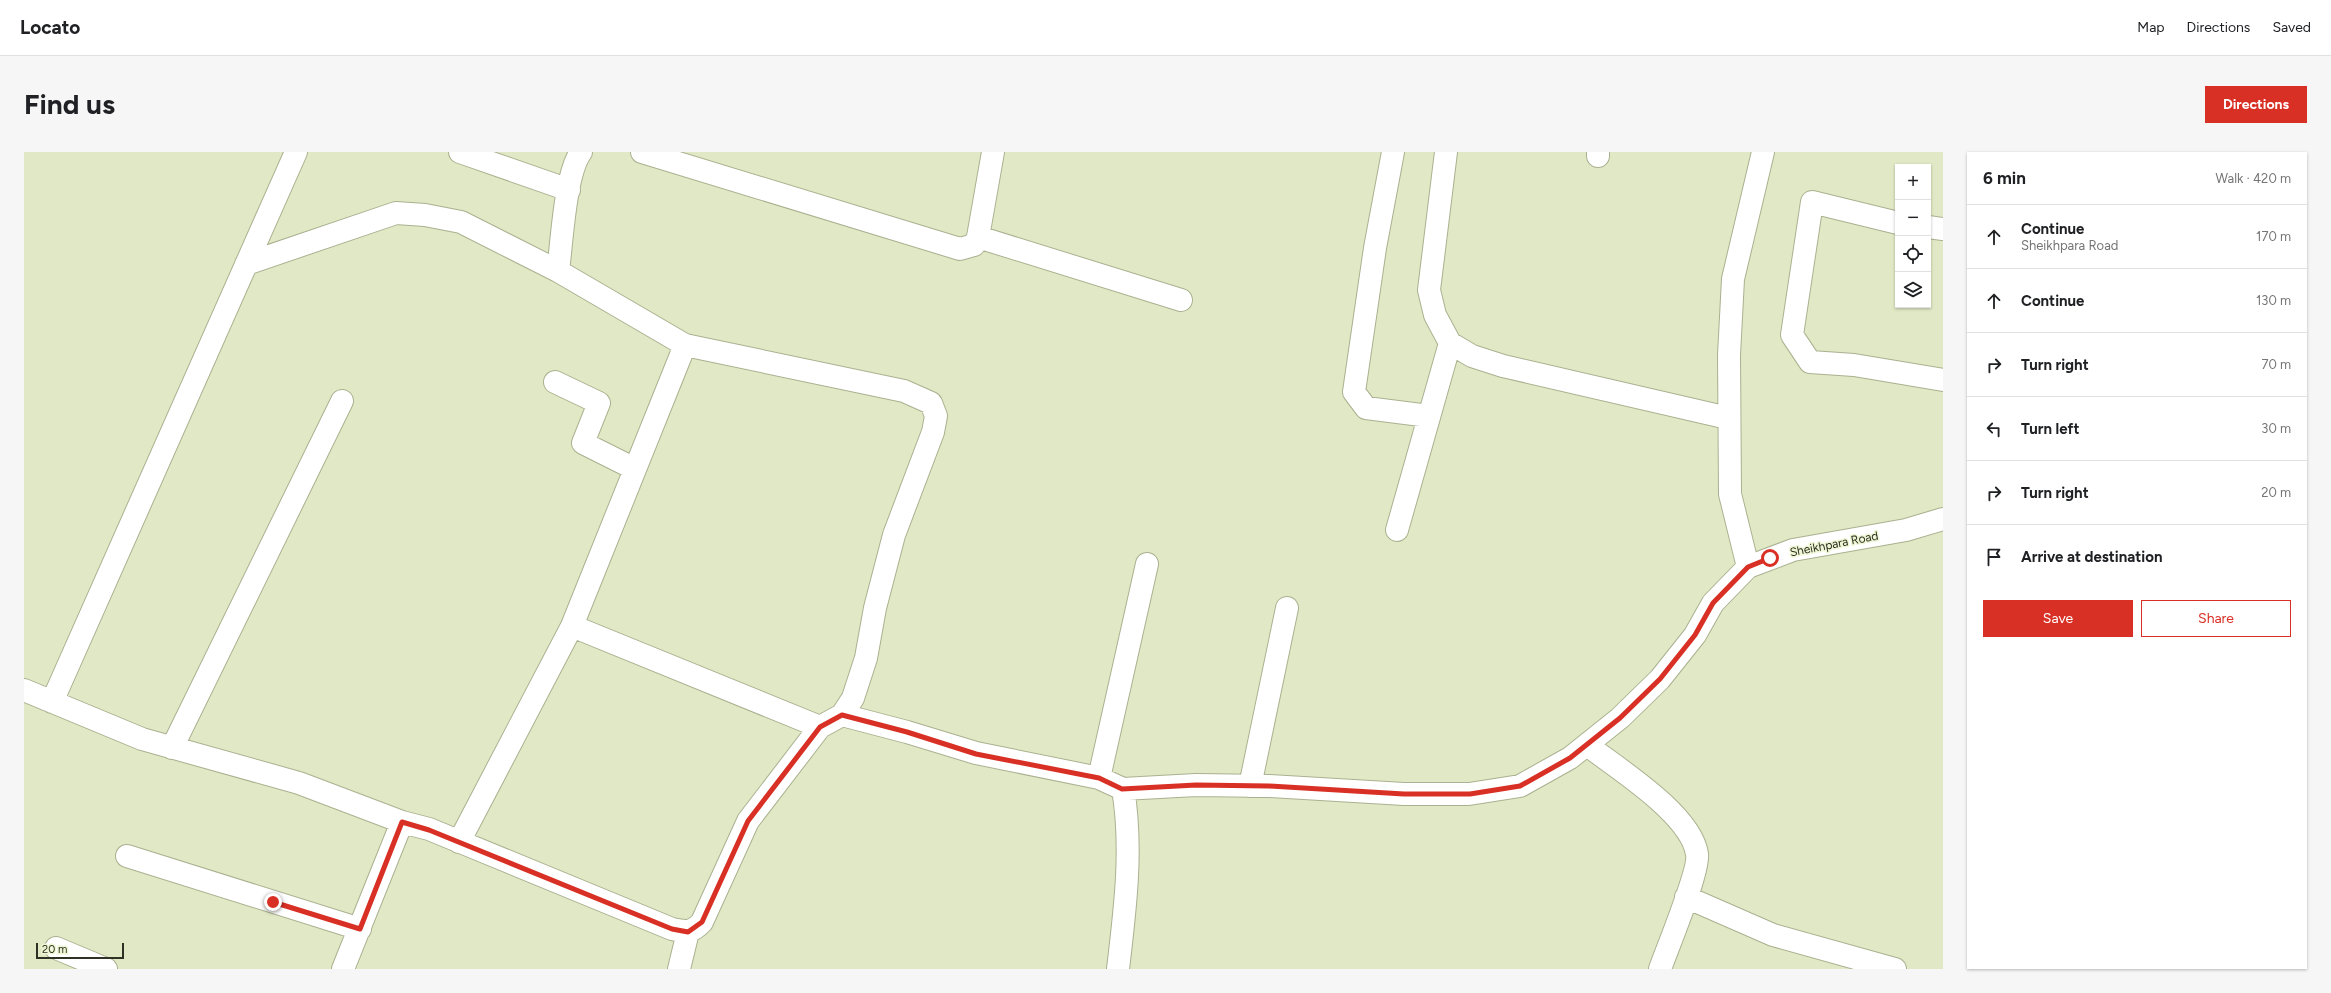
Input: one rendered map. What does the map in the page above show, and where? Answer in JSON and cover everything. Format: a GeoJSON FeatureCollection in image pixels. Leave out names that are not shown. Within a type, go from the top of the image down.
{"type":"FeatureCollection","features":[{"type":"Feature","properties":{"kind":"street"},"geometry":{"type":"LineString","coordinates":[[52,702],[296,152]]}},
{"type":"Feature","properties":{"kind":"street"},"geometry":{"type":"LineString","coordinates":[[460,152],[568,190]]}},
{"type":"Feature","properties":{"kind":"street"},"geometry":{"type":"LineString","coordinates":[[558,271],[568,190],[578,157],[581,152]]}},
{"type":"Feature","properties":{"kind":"street"},"geometry":{"type":"LineString","coordinates":[[642,152],[960,250],[974,245],[978,238],[993,152]]}},
{"type":"Feature","properties":{"kind":"street"},"geometry":{"type":"LineString","coordinates":[[1393,152],[1375,248],[1354,392],[1366,408],[1429,416]]}},
{"type":"Feature","properties":{"kind":"street"},"geometry":{"type":"LineString","coordinates":[[1446,152],[1429,290],[1435,315],[1450,343],[1472,356],[1503,366],[1728,418]]}},
{"type":"Feature","properties":{"kind":"street"},"geometry":{"type":"LineString","coordinates":[[1748,567],[1730,494],[1728,418],[1733,279],[1763,152]]}},
{"type":"Feature","properties":{"kind":"street"},"geometry":{"type":"LineString","coordinates":[[1895,222],[1812,202],[1792,335],[1810,362],[1854,365],[1943,380]]}},
{"type":"Feature","properties":{"kind":"street"},"geometry":{"type":"LineString","coordinates":[[246,264],[396,213],[425,215],[461,222],[558,271],[685,345],[904,391],[932,403],[936,416],[933,432],[894,535],[866,658],[853,698],[842,715],[820,727],[748,821],[702,922],[688,932],[679,969]]}},
{"type":"Feature","properties":{"kind":"street"},"geometry":{"type":"LineString","coordinates":[[1931,227],[1943,229]]}},
{"type":"Feature","properties":{"kind":"street"},"geometry":{"type":"LineString","coordinates":[[978,238],[1181,300]]}},
{"type":"Feature","properties":{"kind":"street"},"geometry":{"type":"LineString","coordinates":[[1397,530],[1450,343]]}},
{"type":"Feature","properties":{"kind":"street"},"geometry":{"type":"LineString","coordinates":[[459,842],[572,626],[685,345]]}},
{"type":"Feature","properties":{"kind":"street"},"geometry":{"type":"LineString","coordinates":[[556,382],[599,403],[582,443],[635,469]]}},
{"type":"Feature","properties":{"kind":"street"},"geometry":{"type":"LineString","coordinates":[[172,748],[342,401]]}},
{"type":"Feature","properties":{"kind":"street","name":"Sheikhpara Road"},"geometry":{"type":"LineString","coordinates":[[1122,789],[1250,786],[1404,794],[1470,794],[1520,786],[1570,758],[1620,718],[1660,679],[1695,635],[1713,603],[1748,567],[1793,550],[1906,530],[1943,519]]}},
{"type":"Feature","properties":{"kind":"street"},"geometry":{"type":"LineString","coordinates":[[1099,778],[1147,564]]}},
{"type":"Feature","properties":{"kind":"street"},"geometry":{"type":"LineString","coordinates":[[1250,786],[1287,608]]}},
{"type":"Feature","properties":{"kind":"street"},"geometry":{"type":"LineString","coordinates":[[572,626],[820,727]]}},
{"type":"Feature","properties":{"kind":"street"},"geometry":{"type":"LineString","coordinates":[[24,690],[142,739],[299,783],[402,822],[429,830],[672,929],[688,932]]}},
{"type":"Feature","properties":{"kind":"street"},"geometry":{"type":"LineString","coordinates":[[842,715],[907,732],[976,754],[1099,778],[1122,789],[1127,816],[1126,897],[1118,969]]}},
{"type":"Feature","properties":{"kind":"street"},"geometry":{"type":"LineString","coordinates":[[1587,745],[1666,805],[1691,835],[1698,855],[1686,896],[1660,969]]}},
{"type":"Feature","properties":{"kind":"street"},"geometry":{"type":"LineString","coordinates":[[343,969],[402,822]]}},
{"type":"Feature","properties":{"kind":"street"},"geometry":{"type":"LineString","coordinates":[[127,856],[360,929]]}},
{"type":"Feature","properties":{"kind":"street"},"geometry":{"type":"LineString","coordinates":[[1686,896],[1774,935],[1895,969]]}},
{"type":"Feature","properties":{"kind":"street"},"geometry":{"type":"LineString","coordinates":[[56,948],[106,969]]}},
{"type":"Feature","properties":{"kind":"route"},"geometry":{"type":"LineString","coordinates":[[273,902],[360,929],[402,822],[429,830],[672,929],[688,932],[695,929],[702,922],[748,821],[787,768],[820,727],[842,715],[907,732],[976,754],[1099,778],[1122,789],[1196,785],[1269,786],[1404,794],[1470,794],[1520,786],[1570,758],[1620,718],[1660,679],[1695,635],[1713,603],[1748,567],[1770,558]]}}]}
